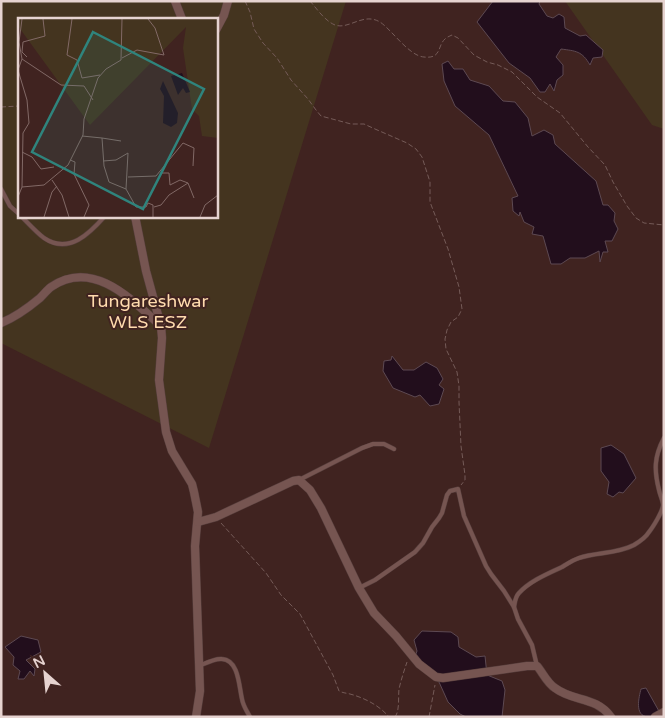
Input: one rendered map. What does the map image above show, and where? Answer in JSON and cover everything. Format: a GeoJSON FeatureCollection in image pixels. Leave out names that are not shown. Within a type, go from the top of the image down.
{"type":"FeatureCollection","features":[{"type":"Feature","properties":{"kind":"street"},"geometry":{"type":"LineString","coordinates":[[175,1],[182,18]]}},
{"type":"Feature","properties":{"kind":"street"},"geometry":{"type":"LineString","coordinates":[[218,26],[228,1]]}},
{"type":"Feature","properties":{"kind":"street"},"geometry":{"type":"LineString","coordinates":[[134,218],[146,272],[161,326],[159,380],[166,432],[172,452],[192,484],[198,512],[195,546],[200,691],[196,717]]}},
{"type":"Feature","properties":{"kind":"street"},"geometry":{"type":"LineString","coordinates":[[1,323],[27,309],[52,287],[76,277],[87,277],[101,280],[132,300],[161,326]]}},
{"type":"Feature","properties":{"kind":"street"},"geometry":{"type":"LineString","coordinates":[[198,522],[216,517],[293,481],[299,480],[310,490],[321,508],[359,588],[374,613],[419,664],[436,677],[443,678],[537,666],[556,689],[598,704],[612,717]]}},
{"type":"Feature","properties":{"kind":"street"},"geometry":{"type":"LineString","coordinates":[[655,717],[664,712]]}},
{"type":"Feature","properties":{"kind":"lane"},"geometry":{"type":"LineString","coordinates":[[1,189],[10,206],[18,213]]}},
{"type":"Feature","properties":{"kind":"lane"},"geometry":{"type":"LineString","coordinates":[[23,218],[45,238],[56,243],[67,244],[84,236],[103,218]]}},
{"type":"Feature","properties":{"kind":"lane"},"geometry":{"type":"LineString","coordinates":[[514,607],[515,599],[529,585],[577,558],[623,550],[648,534],[664,505],[656,476],[658,449],[664,438]]}},
{"type":"Feature","properties":{"kind":"lane"},"geometry":{"type":"LineString","coordinates":[[299,480],[373,444],[384,444],[394,449]]}},
{"type":"Feature","properties":{"kind":"lane"},"geometry":{"type":"LineString","coordinates":[[359,588],[375,580],[415,552],[442,513],[447,495],[450,491],[458,489],[464,516],[486,566],[514,607],[518,619],[532,645],[537,666]]}},
{"type":"Feature","properties":{"kind":"lane"},"geometry":{"type":"LineString","coordinates":[[199,666],[220,659],[228,661],[237,673],[242,699],[250,717]]}},
{"type":"Feature","properties":{"kind":"path"},"geometry":{"type":"LineString","coordinates":[[245,1],[254,29],[262,43],[277,58],[291,80],[321,116],[351,124],[364,124],[407,143],[422,156],[430,182],[432,211],[440,225],[459,287],[462,309],[458,317],[451,322],[444,339],[446,349],[457,372],[459,386],[461,446],[465,480],[458,489]]}},
{"type":"Feature","properties":{"kind":"path"},"geometry":{"type":"LineString","coordinates":[[310,1],[328,20],[336,25],[344,26],[359,20],[369,19],[379,22],[415,54],[423,58],[433,56],[439,52],[446,38],[452,35],[458,38],[474,55],[512,72],[537,97],[560,113],[605,165],[627,206],[636,218],[644,223],[664,225]]}},
{"type":"Feature","properties":{"kind":"path"},"geometry":{"type":"LineString","coordinates":[[1,108],[18,106]]}},
{"type":"Feature","properties":{"kind":"path"},"geometry":{"type":"LineString","coordinates":[[216,517],[266,574],[281,595],[300,614],[333,675],[339,691],[362,698],[381,708],[389,717]]}},
{"type":"Feature","properties":{"kind":"path"},"geometry":{"type":"LineString","coordinates":[[395,717],[398,710],[399,688],[410,653]]}},
{"type":"Feature","properties":{"kind":"path"},"geometry":{"type":"LineString","coordinates":[[429,717],[436,677]]}},
{"type":"Feature","properties":{"kind":"green space","name":"Tungareshwar WLS ESZ"},"geometry":{"type":"Polygon","coordinates":[[[1,1],[346,1],[209,448],[1,343],[1,1]]]}},
{"type":"Feature","properties":{"kind":"green space"},"geometry":{"type":"Polygon","coordinates":[[[565,1],[664,1],[664,129],[652,125],[565,1]]]}},
{"type":"Feature","properties":{"kind":"shaded area"},"geometry":{"type":"Polygon","coordinates":[[[493,1],[540,1],[539,4],[547,16],[553,18],[559,14],[564,17],[565,28],[580,36],[586,35],[603,50],[602,57],[593,58],[590,65],[578,52],[561,49],[556,57],[563,65],[563,75],[557,80],[554,91],[550,84],[545,92],[540,92],[530,78],[509,63],[477,22],[493,1]]]}},
{"type":"Feature","properties":{"kind":"shaded area"},"geometry":{"type":"Polygon","coordinates":[[[448,61],[454,69],[463,69],[470,80],[489,86],[503,101],[515,102],[528,118],[532,136],[544,130],[553,135],[555,144],[596,181],[603,205],[608,205],[615,213],[614,221],[618,229],[612,241],[605,241],[608,252],[603,252],[600,262],[599,251],[585,258],[570,258],[561,264],[551,264],[543,236],[532,234],[534,227],[524,222],[520,212],[519,216],[513,211],[512,198],[518,196],[489,135],[455,106],[444,81],[442,64],[448,61]]]}},
{"type":"Feature","properties":{"kind":"shaded area"},"geometry":{"type":"Polygon","coordinates":[[[392,356],[403,370],[414,370],[426,362],[437,368],[443,379],[439,385],[444,389],[439,404],[430,406],[420,395],[415,397],[393,388],[383,371],[384,361],[391,360],[392,356]]]}},
{"type":"Feature","properties":{"kind":"shaded area"},"geometry":{"type":"Polygon","coordinates":[[[611,445],[624,454],[636,478],[623,493],[619,492],[613,497],[607,494],[609,482],[601,471],[601,448],[611,445]]]}},
{"type":"Feature","properties":{"kind":"shaded area"},"geometry":{"type":"Polygon","coordinates":[[[422,631],[451,632],[458,637],[459,647],[476,657],[485,656],[487,675],[502,681],[505,690],[502,717],[466,717],[460,714],[448,702],[439,682],[418,667],[414,659],[417,651],[414,640],[422,631]]]}},
{"type":"Feature","properties":{"kind":"shaded area"},"geometry":{"type":"Polygon","coordinates":[[[21,636],[38,640],[41,652],[26,660],[35,669],[34,676],[30,671],[24,679],[18,679],[20,671],[13,665],[14,657],[5,647],[21,636]]]}},
{"type":"Feature","properties":{"kind":"shaded area"},"geometry":{"type":"Polygon","coordinates":[[[646,688],[660,713],[648,717],[641,713],[638,706],[641,689],[646,688]]]}}]}
